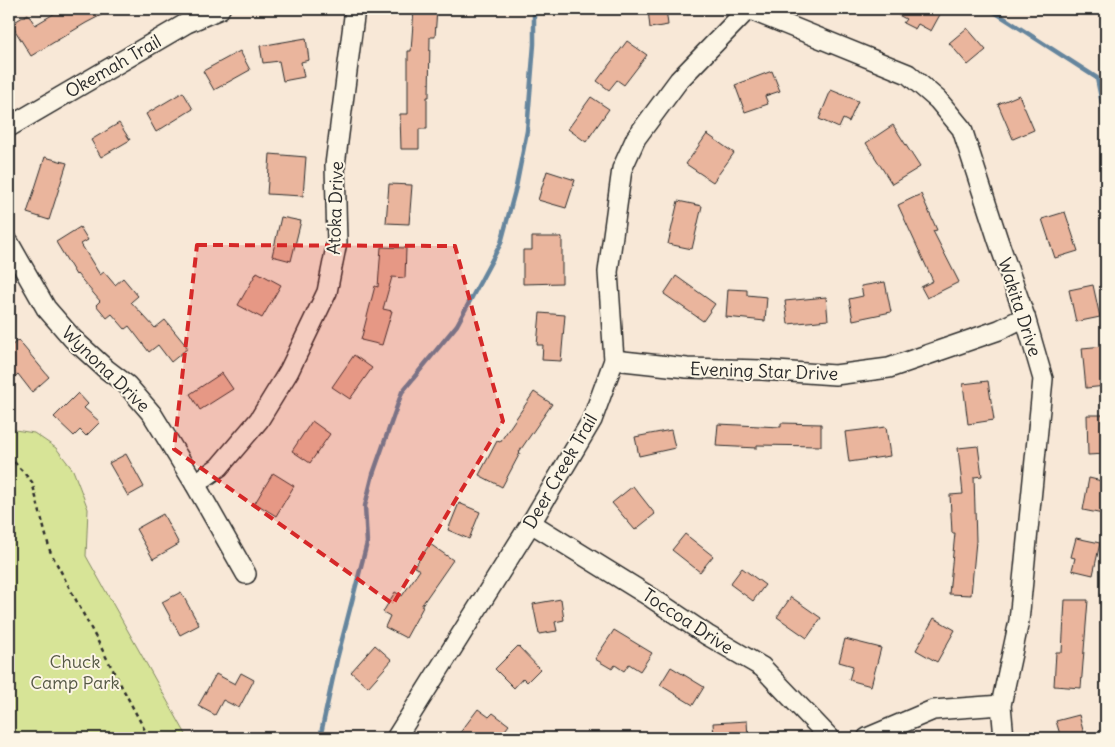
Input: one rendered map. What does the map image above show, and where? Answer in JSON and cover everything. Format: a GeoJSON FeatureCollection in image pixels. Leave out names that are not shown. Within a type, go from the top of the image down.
{"type":"FeatureCollection","features":[{"type":"Feature","properties":{"kind":"street","name":"Okemah Trail"},"geometry":{"type":"LineString","coordinates":[[9,127],[187,23],[220,9]]}},
{"type":"Feature","properties":{"kind":"street","name":"Atoka Drive"},"geometry":{"type":"LineString","coordinates":[[195,484],[219,467],[259,420],[289,371],[327,292],[337,242],[335,165],[355,9]]}},
{"type":"Feature","properties":{"kind":"street","name":"Wakita Drive"},"geometry":{"type":"LineString","coordinates":[[748,9],[908,74],[938,100],[962,129],[1025,317],[1043,380],[1019,621],[1001,705],[1004,738]]}},
{"type":"Feature","properties":{"kind":"street","name":"Deer Creek Trail"},"geometry":{"type":"LineString","coordinates":[[396,738],[531,523],[592,420],[614,360],[608,272],[622,169],[636,138],[679,80],[748,9]]}},
{"type":"Feature","properties":{"kind":"street","name":"Wynona Drive"},"geometry":{"type":"LineString","coordinates":[[9,243],[46,308],[73,339],[127,385],[152,414],[195,484],[246,574]]}},
{"type":"Feature","properties":{"kind":"street","name":"Evening Star Drive"},"geometry":{"type":"LineString","coordinates":[[614,360],[687,368],[762,370],[835,375],[889,368],[999,330],[1025,317]]}},
{"type":"Feature","properties":{"kind":"street","name":"Toccoa Drive"},"geometry":{"type":"LineString","coordinates":[[531,523],[762,668],[830,738]]}},
{"type":"Feature","properties":{"kind":"street"},"geometry":{"type":"LineString","coordinates":[[867,738],[933,710],[1001,705]]}},
{"type":"Feature","properties":{"kind":"path"},"geometry":{"type":"LineString","coordinates":[[9,456],[32,482],[50,552],[149,738]]}},
{"type":"Feature","properties":{"kind":"highlighted area"},"geometry":{"type":"Polygon","coordinates":[[[197,245],[455,246],[503,421],[393,604],[174,449],[197,245]]]}},
{"type":"Feature","properties":{"kind":"green space","name":"Chuck Camp Park"},"geometry":{"type":"Polygon","coordinates":[[[9,429],[34,433],[56,448],[73,470],[88,509],[86,556],[188,738],[9,738],[9,429]]]}},
{"type":"Feature","properties":{"kind":"building"},"geometry":{"type":"Polygon","coordinates":[[[62,9],[113,9],[31,56],[11,24],[28,14],[35,25],[62,9]]]}},
{"type":"Feature","properties":{"kind":"building"},"geometry":{"type":"Polygon","coordinates":[[[414,9],[437,9],[435,37],[430,37],[427,129],[419,129],[419,149],[401,149],[400,114],[408,114],[408,51],[411,51],[414,9]]]}},
{"type":"Feature","properties":{"kind":"building"},"geometry":{"type":"Polygon","coordinates":[[[648,9],[666,9],[668,25],[650,28],[648,9]]]}},
{"type":"Feature","properties":{"kind":"building"},"geometry":{"type":"Polygon","coordinates":[[[887,9],[943,9],[931,31],[918,24],[915,29],[903,23],[906,19],[887,9]]]}},
{"type":"Feature","properties":{"kind":"building"},"geometry":{"type":"Polygon","coordinates":[[[967,28],[986,50],[968,65],[949,43],[967,28]]]}},
{"type":"Feature","properties":{"kind":"building"},"geometry":{"type":"Polygon","coordinates":[[[306,38],[309,60],[301,62],[304,77],[283,81],[279,61],[263,63],[260,46],[306,38]]]}},
{"type":"Feature","properties":{"kind":"building"},"geometry":{"type":"Polygon","coordinates":[[[627,41],[647,55],[624,85],[617,80],[609,90],[597,81],[627,41]]]}},
{"type":"Feature","properties":{"kind":"building"},"geometry":{"type":"Polygon","coordinates":[[[240,51],[250,70],[214,90],[203,71],[240,51]]]}},
{"type":"Feature","properties":{"kind":"building"},"geometry":{"type":"Polygon","coordinates":[[[772,71],[780,91],[765,96],[768,104],[745,112],[735,85],[772,71]]]}},
{"type":"Feature","properties":{"kind":"building"},"geometry":{"type":"Polygon","coordinates":[[[831,90],[858,101],[849,122],[843,119],[839,128],[819,119],[831,90]]]}},
{"type":"Feature","properties":{"kind":"building"},"geometry":{"type":"Polygon","coordinates":[[[183,92],[193,109],[156,132],[146,114],[183,92]]]}},
{"type":"Feature","properties":{"kind":"building"},"geometry":{"type":"Polygon","coordinates":[[[1019,95],[1034,130],[1013,139],[998,104],[1019,95]]]}},
{"type":"Feature","properties":{"kind":"building"},"geometry":{"type":"Polygon","coordinates":[[[591,97],[609,109],[586,142],[568,129],[591,97]]]}},
{"type":"Feature","properties":{"kind":"building"},"geometry":{"type":"Polygon","coordinates":[[[119,123],[130,140],[101,157],[91,140],[119,123]]]}},
{"type":"Feature","properties":{"kind":"building"},"geometry":{"type":"Polygon","coordinates":[[[893,125],[920,167],[892,184],[866,143],[893,125]]]}},
{"type":"Feature","properties":{"kind":"building"},"geometry":{"type":"Polygon","coordinates":[[[707,134],[734,153],[713,182],[686,164],[707,134]]]}},
{"type":"Feature","properties":{"kind":"building"},"geometry":{"type":"Polygon","coordinates":[[[270,154],[306,157],[303,196],[267,194],[270,154]]]}},
{"type":"Feature","properties":{"kind":"building"},"geometry":{"type":"Polygon","coordinates":[[[45,157],[67,163],[49,220],[27,213],[45,157]]]}},
{"type":"Feature","properties":{"kind":"building"},"geometry":{"type":"Polygon","coordinates":[[[547,171],[575,180],[566,208],[538,200],[547,171]]]}},
{"type":"Feature","properties":{"kind":"building"},"geometry":{"type":"Polygon","coordinates":[[[389,184],[412,185],[409,224],[386,223],[389,184]]]}},
{"type":"Feature","properties":{"kind":"building"},"geometry":{"type":"Polygon","coordinates":[[[921,194],[937,230],[933,231],[959,282],[927,298],[921,287],[933,281],[898,205],[921,194]]]}},
{"type":"Feature","properties":{"kind":"building"},"geometry":{"type":"Polygon","coordinates":[[[678,201],[702,206],[692,249],[668,244],[678,201]]]}},
{"type":"Feature","properties":{"kind":"building"},"geometry":{"type":"Polygon","coordinates":[[[1065,212],[1078,251],[1055,258],[1042,219],[1065,212]]]}},
{"type":"Feature","properties":{"kind":"building"},"geometry":{"type":"Polygon","coordinates":[[[281,217],[301,221],[291,261],[272,256],[281,217]]]}},
{"type":"Feature","properties":{"kind":"building"},"geometry":{"type":"Polygon","coordinates":[[[80,227],[88,240],[81,244],[100,275],[104,272],[115,285],[123,278],[138,296],[131,302],[155,328],[165,320],[188,348],[171,362],[158,345],[149,352],[129,326],[125,329],[112,314],[107,318],[96,305],[100,301],[76,275],[56,242],[80,227]]]}},
{"type":"Feature","properties":{"kind":"building"},"geometry":{"type":"Polygon","coordinates":[[[532,237],[562,237],[562,283],[523,284],[523,250],[532,250],[532,237]]]}},
{"type":"Feature","properties":{"kind":"building"},"geometry":{"type":"Polygon","coordinates":[[[381,247],[406,248],[405,278],[392,277],[383,309],[392,311],[382,345],[361,340],[375,286],[378,287],[381,247]]]}},
{"type":"Feature","properties":{"kind":"building"},"geometry":{"type":"Polygon","coordinates":[[[257,272],[281,285],[262,318],[238,305],[257,272]]]}},
{"type":"Feature","properties":{"kind":"building"},"geometry":{"type":"Polygon","coordinates":[[[676,276],[715,304],[703,321],[664,294],[676,276]]]}},
{"type":"Feature","properties":{"kind":"building"},"geometry":{"type":"Polygon","coordinates":[[[885,282],[891,312],[853,320],[849,299],[863,296],[861,286],[885,282]]]}},
{"type":"Feature","properties":{"kind":"building"},"geometry":{"type":"Polygon","coordinates":[[[1093,285],[1100,317],[1076,322],[1069,290],[1093,285]]]}},
{"type":"Feature","properties":{"kind":"building"},"geometry":{"type":"Polygon","coordinates":[[[728,289],[747,290],[747,295],[767,297],[765,321],[726,317],[728,289]]]}},
{"type":"Feature","properties":{"kind":"building"},"geometry":{"type":"Polygon","coordinates":[[[826,297],[828,320],[788,324],[785,301],[826,297]]]}},
{"type":"Feature","properties":{"kind":"building"},"geometry":{"type":"Polygon","coordinates":[[[540,313],[565,315],[561,361],[542,360],[543,345],[537,345],[540,313]]]}},
{"type":"Feature","properties":{"kind":"building"},"geometry":{"type":"Polygon","coordinates":[[[18,340],[49,377],[32,392],[18,374],[9,382],[9,348],[18,340]]]}},
{"type":"Feature","properties":{"kind":"building"},"geometry":{"type":"Polygon","coordinates":[[[1104,346],[1106,386],[1086,388],[1082,348],[1104,346]]]}},
{"type":"Feature","properties":{"kind":"building"},"geometry":{"type":"Polygon","coordinates":[[[354,355],[372,368],[350,399],[332,387],[354,355]]]}},
{"type":"Feature","properties":{"kind":"building"},"geometry":{"type":"Polygon","coordinates":[[[222,373],[233,389],[200,410],[190,394],[222,373]]]}},
{"type":"Feature","properties":{"kind":"building"},"geometry":{"type":"Polygon","coordinates":[[[988,381],[994,420],[968,424],[963,384],[988,381]]]}},
{"type":"Feature","properties":{"kind":"building"},"geometry":{"type":"Polygon","coordinates":[[[534,392],[552,404],[519,452],[502,487],[479,475],[497,441],[500,442],[534,392]]]}},
{"type":"Feature","properties":{"kind":"building"},"geometry":{"type":"Polygon","coordinates":[[[78,393],[88,404],[84,408],[100,422],[86,436],[80,430],[74,436],[54,417],[78,393]]]}},
{"type":"Feature","properties":{"kind":"building"},"geometry":{"type":"Polygon","coordinates":[[[1087,415],[1106,415],[1106,454],[1088,455],[1087,415]]]}},
{"type":"Feature","properties":{"kind":"building"},"geometry":{"type":"Polygon","coordinates":[[[312,421],[330,434],[310,463],[292,451],[312,421]]]}},
{"type":"Feature","properties":{"kind":"building"},"geometry":{"type":"Polygon","coordinates":[[[781,423],[821,424],[821,446],[757,445],[757,448],[716,446],[718,424],[781,427],[781,423]]]}},
{"type":"Feature","properties":{"kind":"building"},"geometry":{"type":"Polygon","coordinates":[[[886,427],[890,456],[849,462],[845,432],[886,427]]]}},
{"type":"Feature","properties":{"kind":"building"},"geometry":{"type":"Polygon","coordinates":[[[671,430],[675,448],[639,456],[635,437],[671,430]]]}},
{"type":"Feature","properties":{"kind":"building"},"geometry":{"type":"Polygon","coordinates":[[[978,446],[982,476],[974,477],[976,541],[971,595],[949,594],[955,533],[952,533],[950,495],[963,494],[958,448],[978,446]]]}},
{"type":"Feature","properties":{"kind":"building"},"geometry":{"type":"Polygon","coordinates":[[[126,454],[144,487],[128,496],[109,463],[126,454]]]}},
{"type":"Feature","properties":{"kind":"building"},"geometry":{"type":"Polygon","coordinates":[[[273,473],[294,486],[276,516],[255,503],[273,473]]]}},
{"type":"Feature","properties":{"kind":"building"},"geometry":{"type":"Polygon","coordinates":[[[1089,478],[1106,482],[1103,514],[1083,510],[1089,478]]]}},
{"type":"Feature","properties":{"kind":"building"},"geometry":{"type":"Polygon","coordinates":[[[633,486],[655,514],[635,530],[612,503],[633,486]]]}},
{"type":"Feature","properties":{"kind":"building"},"geometry":{"type":"Polygon","coordinates":[[[459,503],[480,512],[469,539],[448,530],[459,503]]]}},
{"type":"Feature","properties":{"kind":"building"},"geometry":{"type":"Polygon","coordinates":[[[163,514],[179,544],[153,559],[136,529],[163,514]]]}},
{"type":"Feature","properties":{"kind":"building"},"geometry":{"type":"Polygon","coordinates":[[[685,534],[713,556],[700,572],[672,550],[685,534]]]}},
{"type":"Feature","properties":{"kind":"building"},"geometry":{"type":"Polygon","coordinates":[[[1076,538],[1100,543],[1093,575],[1072,570],[1075,558],[1071,557],[1076,538]]]}},
{"type":"Feature","properties":{"kind":"building"},"geometry":{"type":"Polygon","coordinates":[[[430,544],[453,560],[421,606],[423,607],[406,638],[385,627],[390,616],[383,612],[395,592],[402,596],[420,570],[414,567],[430,544]]]}},
{"type":"Feature","properties":{"kind":"building"},"geometry":{"type":"Polygon","coordinates":[[[742,568],[765,585],[753,601],[730,584],[742,568]]]}},
{"type":"Feature","properties":{"kind":"building"},"geometry":{"type":"Polygon","coordinates":[[[181,592],[199,625],[180,635],[162,602],[181,592]]]}},
{"type":"Feature","properties":{"kind":"building"},"geometry":{"type":"Polygon","coordinates":[[[791,597],[821,618],[807,638],[777,617],[791,597]]]}},
{"type":"Feature","properties":{"kind":"building"},"geometry":{"type":"Polygon","coordinates":[[[561,599],[564,620],[555,622],[557,631],[539,634],[533,604],[561,599]]]}},
{"type":"Feature","properties":{"kind":"building"},"geometry":{"type":"Polygon","coordinates":[[[1065,600],[1088,600],[1081,688],[1054,686],[1056,652],[1062,652],[1065,600]]]}},
{"type":"Feature","properties":{"kind":"building"},"geometry":{"type":"Polygon","coordinates":[[[934,618],[955,630],[937,662],[916,650],[934,618]]]}},
{"type":"Feature","properties":{"kind":"building"},"geometry":{"type":"Polygon","coordinates":[[[614,630],[652,653],[640,671],[629,664],[624,671],[615,665],[612,669],[595,659],[614,630]]]}},
{"type":"Feature","properties":{"kind":"building"},"geometry":{"type":"Polygon","coordinates":[[[845,639],[881,648],[871,686],[849,680],[853,666],[839,662],[845,639]]]}},
{"type":"Feature","properties":{"kind":"building"},"geometry":{"type":"Polygon","coordinates":[[[375,645],[392,660],[368,687],[351,672],[375,645]]]}},
{"type":"Feature","properties":{"kind":"building"},"geometry":{"type":"Polygon","coordinates":[[[518,646],[540,669],[527,682],[523,678],[514,688],[495,669],[518,646]]]}},
{"type":"Feature","properties":{"kind":"building"},"geometry":{"type":"Polygon","coordinates":[[[671,667],[704,687],[693,705],[660,685],[671,667]]]}},
{"type":"Feature","properties":{"kind":"building"},"geometry":{"type":"Polygon","coordinates":[[[241,673],[254,680],[239,708],[223,700],[215,715],[198,706],[216,674],[235,684],[241,673]]]}},
{"type":"Feature","properties":{"kind":"building"},"geometry":{"type":"Polygon","coordinates":[[[478,709],[489,717],[493,713],[509,725],[499,738],[456,738],[478,709]]]}},
{"type":"Feature","properties":{"kind":"building"},"geometry":{"type":"Polygon","coordinates":[[[1079,715],[1085,738],[1061,738],[1056,721],[1079,715]]]}},
{"type":"Feature","properties":{"kind":"building"},"geometry":{"type":"Polygon","coordinates":[[[747,721],[748,738],[714,738],[713,723],[747,721]]]}},
{"type":"Feature","properties":{"kind":"waterway"},"geometry":{"type":"LineString","coordinates":[[320,738],[337,659],[367,543],[365,506],[373,474],[402,392],[457,325],[501,243],[516,187],[527,131],[534,44],[534,9]]}},
{"type":"Feature","properties":{"kind":"waterway"},"geometry":{"type":"LineString","coordinates":[[990,9],[1097,78],[1106,123]]}}]}
